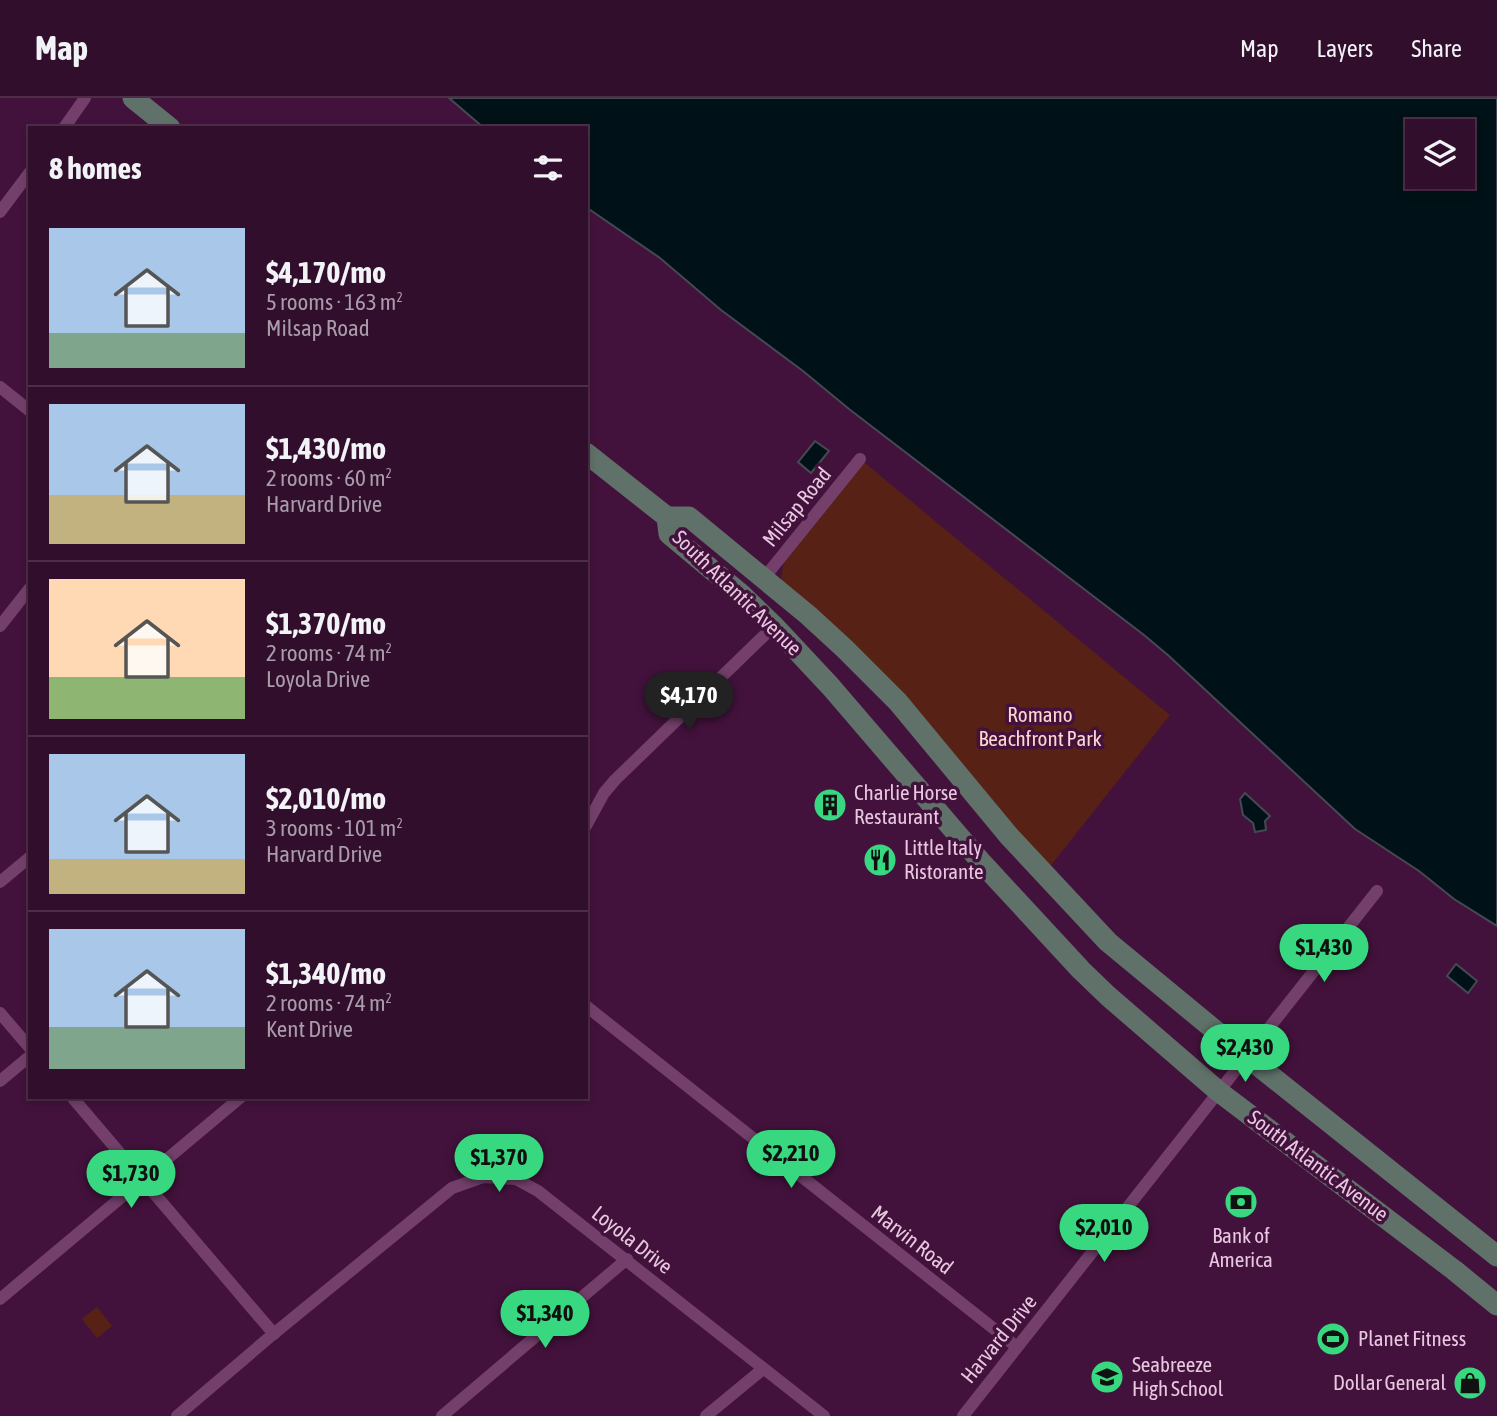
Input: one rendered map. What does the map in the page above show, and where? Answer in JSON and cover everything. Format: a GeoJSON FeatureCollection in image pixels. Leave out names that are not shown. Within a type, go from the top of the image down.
{"type":"FeatureCollection","features":[{"type":"Feature","properties":{"kind":"main road"},"geometry":{"type":"LineString","coordinates":[[133,98],[168,126]]}},
{"type":"Feature","properties":{"kind":"main road"},"geometry":{"type":"LineString","coordinates":[[588,456],[668,525]]}},
{"type":"Feature","properties":{"kind":"main road","name":"South Atlantic Avenue"},"geometry":{"type":"LineString","coordinates":[[1497,1256],[1108,942],[1009,836],[898,702],[808,615],[689,517],[668,525],[774,626],[836,692],[969,848],[1108,996],[1218,1091],[1497,1305]]}},
{"type":"Feature","properties":{"kind":"main road"},"geometry":{"type":"LineString","coordinates":[[1454,1270],[1476,1240]]}},
{"type":"Feature","properties":{"kind":"street"},"geometry":{"type":"LineString","coordinates":[[65,126],[85,98]]}},
{"type":"Feature","properties":{"kind":"street"},"geometry":{"type":"LineString","coordinates":[[0,212],[28,175]]}},
{"type":"Feature","properties":{"kind":"street"},"geometry":{"type":"LineString","coordinates":[[0,387],[28,409]]}},
{"type":"Feature","properties":{"kind":"street","name":"Milsap Road"},"geometry":{"type":"LineString","coordinates":[[764,578],[860,459]]}},
{"type":"Feature","properties":{"kind":"street"},"geometry":{"type":"LineString","coordinates":[[0,626],[28,591]]}},
{"type":"Feature","properties":{"kind":"street"},"geometry":{"type":"LineString","coordinates":[[588,822],[604,793],[615,780],[774,626]]}},
{"type":"Feature","properties":{"kind":"street"},"geometry":{"type":"LineString","coordinates":[[0,882],[28,859]]}},
{"type":"Feature","properties":{"kind":"street","name":"Harvard Drive"},"geometry":{"type":"LineString","coordinates":[[963,1416],[1377,891]]}},
{"type":"Feature","properties":{"kind":"street","name":"Marvin Road"},"geometry":{"type":"LineString","coordinates":[[588,1008],[1017,1347]]}},
{"type":"Feature","properties":{"kind":"street"},"geometry":{"type":"LineString","coordinates":[[0,1013],[28,1046]]}},
{"type":"Feature","properties":{"kind":"street"},"geometry":{"type":"LineString","coordinates":[[0,1081],[28,1058]]}},
{"type":"Feature","properties":{"kind":"street"},"geometry":{"type":"LineString","coordinates":[[74,1099],[274,1334]]}},
{"type":"Feature","properties":{"kind":"street"},"geometry":{"type":"LineString","coordinates":[[0,1299],[239,1099]]}},
{"type":"Feature","properties":{"kind":"street","name":"Loyola Drive"},"geometry":{"type":"LineString","coordinates":[[177,1416],[453,1188],[483,1177],[516,1179],[538,1191],[824,1416]]}},
{"type":"Feature","properties":{"kind":"street"},"geometry":{"type":"LineString","coordinates":[[442,1416],[627,1259]]}},
{"type":"Feature","properties":{"kind":"street"},"geometry":{"type":"LineString","coordinates":[[706,1416],[763,1369]]}},
{"type":"Feature","properties":{"kind":"green space","name":"Romano Beachfront Park"},"geometry":{"type":"Polygon","coordinates":[[[860,459],[1170,715],[1044,874],[781,580],[785,552],[860,459]]]}},
{"type":"Feature","properties":{"kind":"green space"},"geometry":{"type":"Polygon","coordinates":[[[97,1307],[112,1326],[97,1338],[82,1319],[97,1307]]]}},
{"type":"Feature","properties":{"kind":"shaded area"},"geometry":{"type":"Polygon","coordinates":[[[449,98],[1497,98],[1497,926],[1355,829],[1144,635],[721,310],[660,258],[588,208],[588,126],[482,126],[449,98]]]}},
{"type":"Feature","properties":{"kind":"shaded area"},"geometry":{"type":"Polygon","coordinates":[[[815,441],[829,451],[811,473],[798,462],[815,441]]]}},
{"type":"Feature","properties":{"kind":"shaded area"},"geometry":{"type":"Polygon","coordinates":[[[1245,793],[1270,816],[1265,821],[1266,830],[1255,832],[1253,823],[1243,815],[1240,799],[1245,793]]]}},
{"type":"Feature","properties":{"kind":"shaded area"},"geometry":{"type":"Polygon","coordinates":[[[1456,964],[1477,981],[1468,993],[1447,976],[1456,964]]]}},
{"type":"Feature","properties":{"kind":"place","name":"Charlie Horse Restaurant"},"geometry":{"type":"Point","coordinates":[830,805]}},
{"type":"Feature","properties":{"kind":"place","name":"Little Italy Ristorante"},"geometry":{"type":"Point","coordinates":[880,860]}},
{"type":"Feature","properties":{"kind":"place","name":"Bank of America"},"geometry":{"type":"Point","coordinates":[1241,1202]}},
{"type":"Feature","properties":{"kind":"place","name":"Planet Fitness"},"geometry":{"type":"Point","coordinates":[1333,1339]}},
{"type":"Feature","properties":{"kind":"place","name":"Seabreeze High School"},"geometry":{"type":"Point","coordinates":[1107,1377]}},
{"type":"Feature","properties":{"kind":"place","name":"Dollar General"},"geometry":{"type":"Point","coordinates":[1470,1383]}}]}
